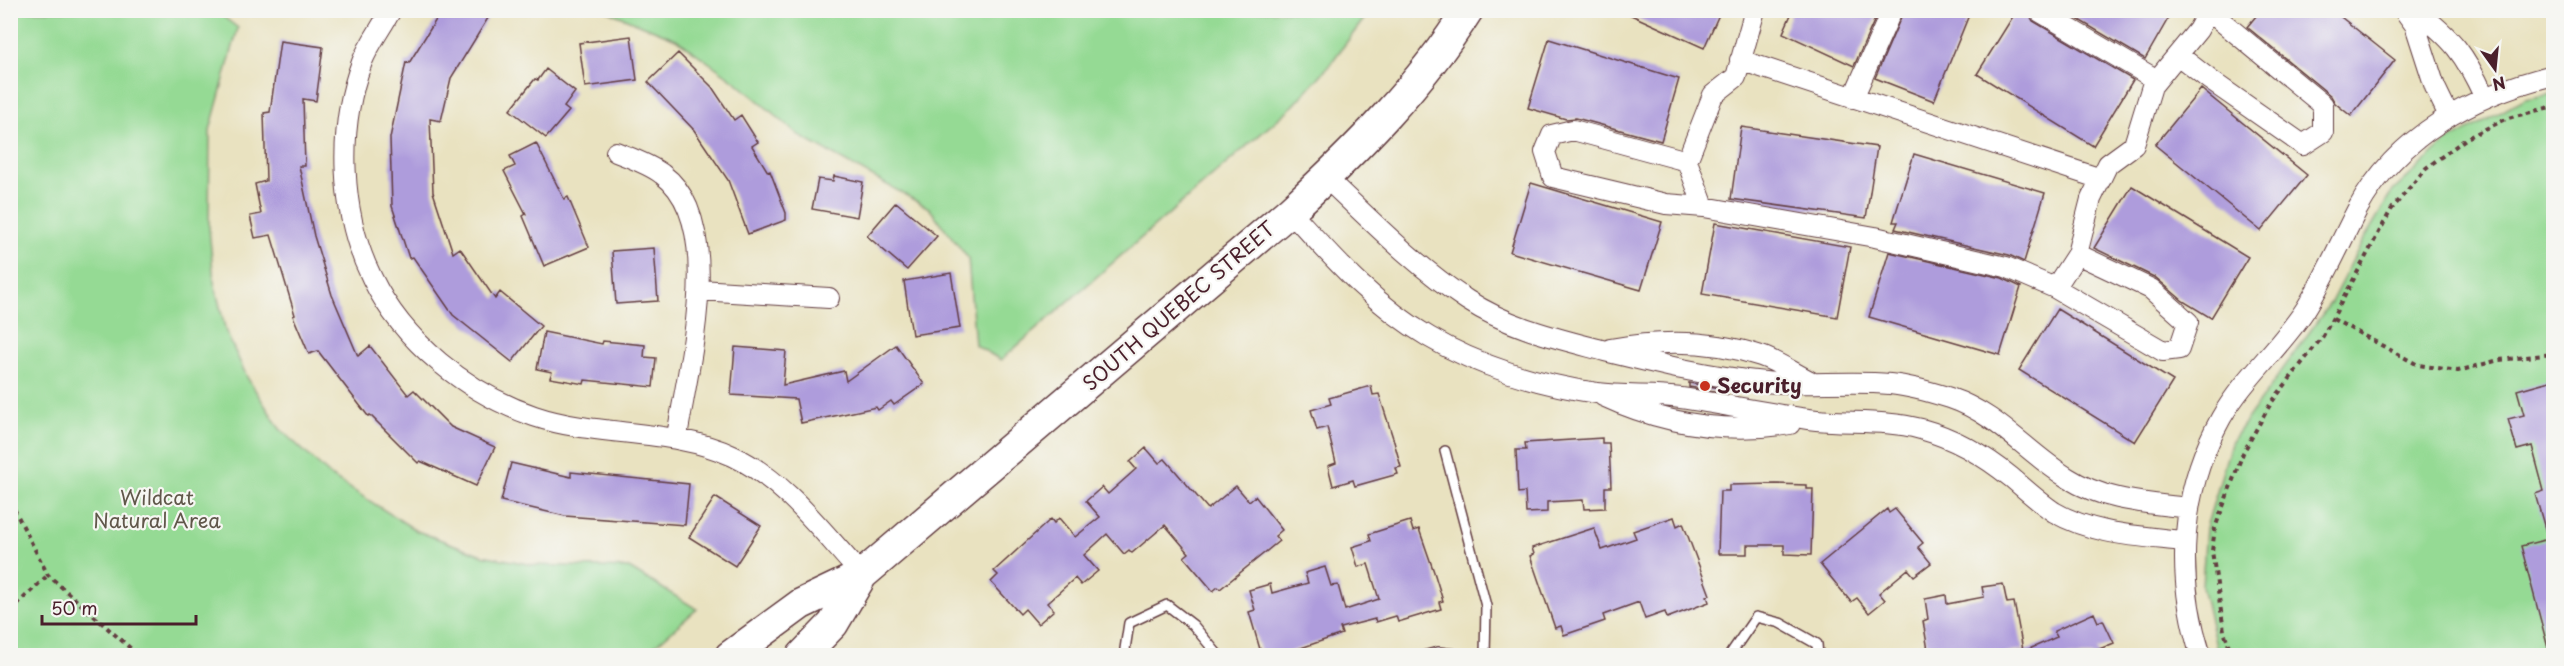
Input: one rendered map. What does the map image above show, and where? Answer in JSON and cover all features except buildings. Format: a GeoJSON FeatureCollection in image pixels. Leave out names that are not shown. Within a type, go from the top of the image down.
{"type":"FeatureCollection","features":[{"type":"Feature","properties":{"kind":"main road","name":"SOUTH QUEBEC STREET"},"geometry":{"type":"LineString","coordinates":[[730,656],[801,604],[862,575],[1290,211],[1326,178],[1406,94],[1468,10]]}},
{"type":"Feature","properties":{"kind":"main road","name":"SOUTH QUEBEC STREET"},"geometry":{"type":"LineString","coordinates":[[802,656],[833,624],[862,575]]}},
{"type":"Feature","properties":{"kind":"street"},"geometry":{"type":"LineString","coordinates":[[392,10],[363,61],[347,119],[346,176],[355,232],[371,278],[397,318],[428,351],[457,376],[492,398],[535,416],[572,425],[676,437],[732,456],[762,472],[790,497],[862,575]]}},
{"type":"Feature","properties":{"kind":"street"},"geometry":{"type":"LineString","coordinates":[[1704,207],[1688,161],[1713,95],[1736,77],[1755,10]]}},
{"type":"Feature","properties":{"kind":"street"},"geometry":{"type":"LineString","coordinates":[[1853,98],[1892,10]]}},
{"type":"Feature","properties":{"kind":"street"},"geometry":{"type":"LineString","coordinates":[[2404,10],[2415,26],[2435,87],[2449,116]]}},
{"type":"Feature","properties":{"kind":"street"},"geometry":{"type":"LineString","coordinates":[[2415,10],[2443,31],[2459,49],[2484,96]]}},
{"type":"Feature","properties":{"kind":"street"},"geometry":{"type":"LineString","coordinates":[[2039,11],[2157,80]]}},
{"type":"Feature","properties":{"kind":"street"},"geometry":{"type":"LineString","coordinates":[[2055,288],[2078,254],[2091,199],[2108,164],[2134,145],[2152,86],[2198,30],[2209,11],[2323,105],[2323,132],[2302,145],[2178,55]]}},
{"type":"Feature","properties":{"kind":"street"},"geometry":{"type":"LineString","coordinates":[[1740,60],[2101,179]]}},
{"type":"Feature","properties":{"kind":"street"},"geometry":{"type":"LineString","coordinates":[[2201,656],[2186,583],[2184,541],[2188,508],[2221,418],[2262,362],[2302,315],[2373,185],[2408,146],[2449,116],[2484,96],[2553,75]]}},
{"type":"Feature","properties":{"kind":"street"},"geometry":{"type":"LineString","coordinates":[[1688,161],[1573,130],[1551,135],[1545,152],[1553,177],[1666,204],[1704,207],[1875,237],[2006,267],[2055,288],[2163,351],[2179,349],[2188,322],[2151,289],[2078,254]]}},
{"type":"Feature","properties":{"kind":"street"},"geometry":{"type":"LineString","coordinates":[[616,152],[662,174],[685,200],[698,242],[700,290],[676,437]]}},
{"type":"Feature","properties":{"kind":"street"},"geometry":{"type":"LineString","coordinates":[[1326,178],[1421,266],[1469,301],[1518,327],[1544,336],[1605,350],[1643,343],[1666,342],[1762,356],[1815,384],[1890,384],[1921,390],[1953,399],[1979,411],[2004,426],[2068,478],[2090,490],[2112,497],[2188,508]]}},
{"type":"Feature","properties":{"kind":"street"},"geometry":{"type":"LineString","coordinates":[[1290,211],[1371,296],[1430,338],[1505,371],[1598,393],[1681,398],[1815,420],[1894,423],[1923,429],[1957,442],[1984,457],[2055,512],[2080,524],[2107,532],[2184,541]]}},
{"type":"Feature","properties":{"kind":"street"},"geometry":{"type":"LineString","coordinates":[[700,290],[829,298]]}},
{"type":"Feature","properties":{"kind":"lane"},"geometry":{"type":"LineString","coordinates":[[1445,451],[1486,606],[1485,656]]}},
{"type":"Feature","properties":{"kind":"lane"},"geometry":{"type":"LineString","coordinates":[[1128,656],[1125,649],[1129,623],[1167,605],[1193,625],[1218,656]]}},
{"type":"Feature","properties":{"kind":"lane"},"geometry":{"type":"LineString","coordinates":[[1729,656],[1733,646],[1756,617],[1780,623],[1817,644],[1818,656]]}},
{"type":"Feature","properties":{"kind":"lane"},"geometry":{"type":"LineString","coordinates":[[1423,656],[1438,651],[1473,656]]}},
{"type":"Feature","properties":{"kind":"path"},"geometry":{"type":"LineString","coordinates":[[2232,656],[2223,631],[2212,550],[2215,528],[2243,453],[2271,403],[2323,336],[2391,210],[2426,168],[2467,138],[2508,118],[2553,106]]}},
{"type":"Feature","properties":{"kind":"path"},"geometry":{"type":"LineString","coordinates":[[2333,319],[2418,365],[2458,371],[2499,360],[2553,354]]}},
{"type":"Feature","properties":{"kind":"path"},"geometry":{"type":"LineString","coordinates":[[10,501],[48,575],[139,656]]}},
{"type":"Feature","properties":{"kind":"path"},"geometry":{"type":"LineString","coordinates":[[10,611],[48,575]]}},
{"type":"Feature","properties":{"kind":"green space","name":"Wildcat Natural Area"},"geometry":{"type":"Polygon","coordinates":[[[10,11],[216,11],[238,28],[210,130],[209,228],[214,282],[226,332],[248,379],[280,429],[332,477],[417,531],[482,555],[533,565],[629,568],[697,609],[644,655],[11,655],[10,11]]]}},
{"type":"Feature","properties":{"kind":"green space"},"geometry":{"type":"Polygon","coordinates":[[[607,11],[1370,11],[1328,67],[1294,105],[1001,360],[975,345],[968,258],[929,208],[801,137],[736,82],[676,39],[607,11]]]}},
{"type":"Feature","properties":{"kind":"green space"},"geometry":{"type":"Polygon","coordinates":[[[2553,94],[2553,655],[2218,655],[2202,586],[2206,528],[2232,440],[2331,302],[2392,192],[2446,142],[2525,99],[2553,94]]]}},
{"type":"Feature","properties":{"kind":"place","name":"Security"},"geometry":{"type":"Point","coordinates":[1705,386]}}]}
